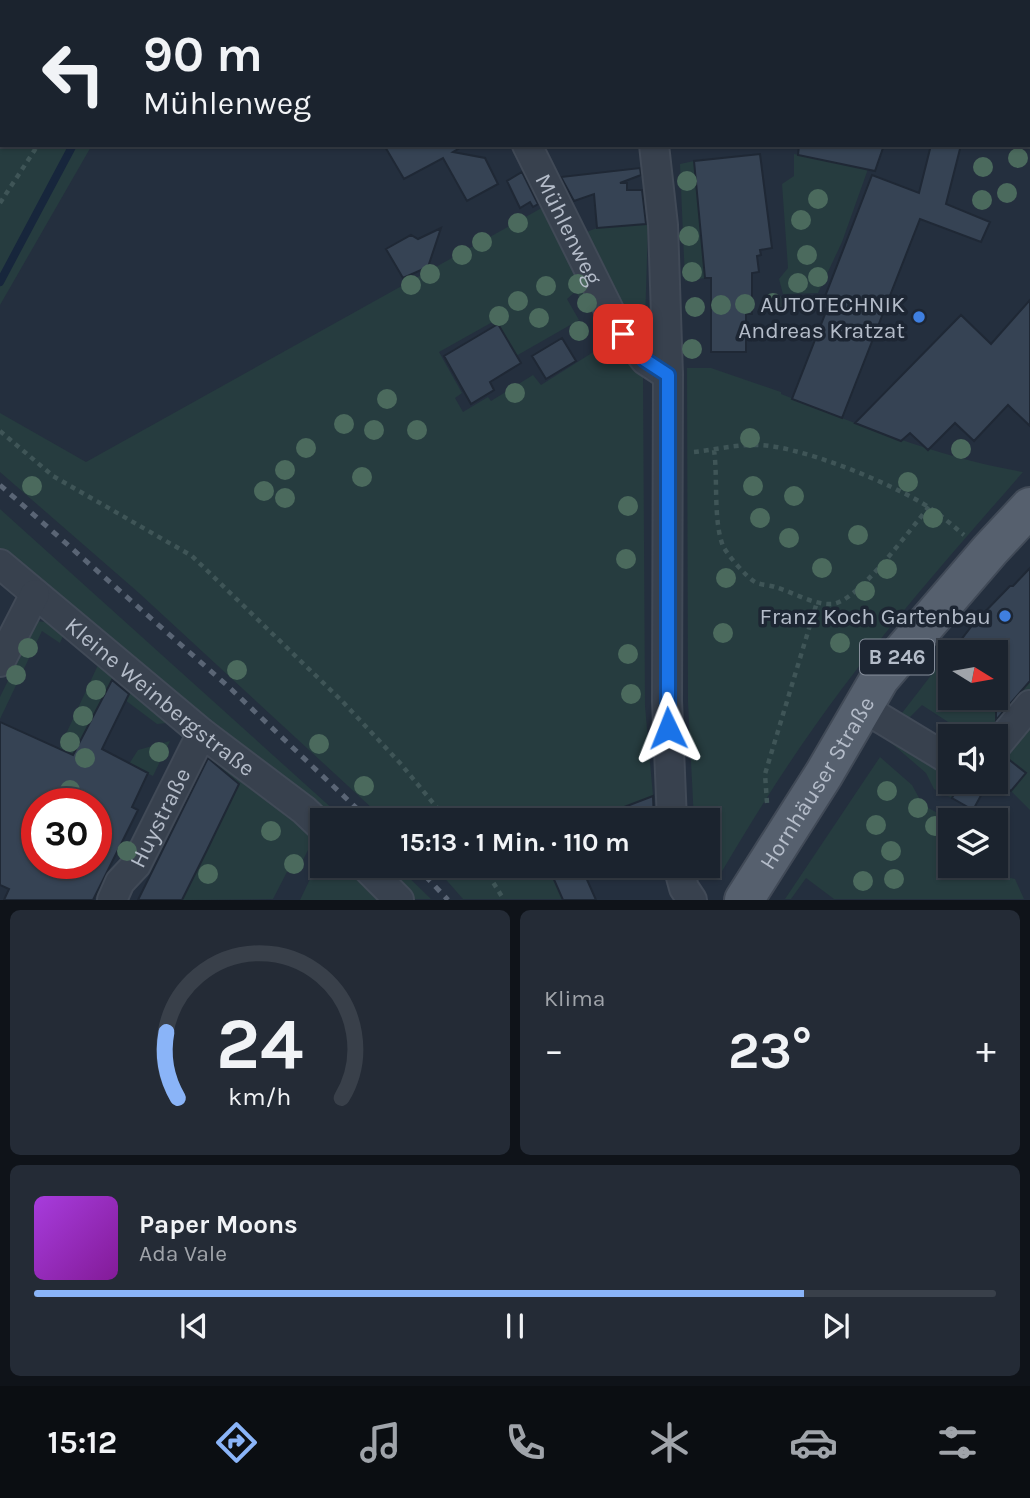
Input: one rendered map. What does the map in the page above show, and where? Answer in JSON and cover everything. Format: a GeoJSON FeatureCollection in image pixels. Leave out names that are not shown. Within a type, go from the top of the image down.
{"type":"FeatureCollection","features":[{"type":"Feature","properties":{"kind":"main road","name":"Hornhäuser Straße"},"geometry":{"type":"LineString","coordinates":[[744,900],[880,678],[1030,507]]}},
{"type":"Feature","properties":{"kind":"street","name":"Mühlenweg"},"geometry":{"type":"LineString","coordinates":[[528,147],[614,320],[645,360],[668,375]]}},
{"type":"Feature","properties":{"kind":"street"},"geometry":{"type":"LineString","coordinates":[[654,147],[663,225],[668,375],[667,701],[671,808]]}},
{"type":"Feature","properties":{"kind":"street","name":"Kleine Weinbergstraße"},"geometry":{"type":"LineString","coordinates":[[0,564],[202,733],[310,816]]}},
{"type":"Feature","properties":{"kind":"street"},"geometry":{"type":"LineString","coordinates":[[0,662],[35,594]]}},
{"type":"Feature","properties":{"kind":"street"},"geometry":{"type":"LineString","coordinates":[[1008,732],[1030,705]]}},
{"type":"Feature","properties":{"kind":"street"},"geometry":{"type":"LineString","coordinates":[[862,707],[938,753]]}},
{"type":"Feature","properties":{"kind":"street","name":"Huystraße"},"geometry":{"type":"LineString","coordinates":[[112,900],[120,882],[136,865],[202,733]]}},
{"type":"Feature","properties":{"kind":"street"},"geometry":{"type":"LineString","coordinates":[[377,878],[399,900]]}},
{"type":"Feature","properties":{"kind":"street"},"geometry":{"type":"LineString","coordinates":[[681,878],[692,900]]}},
{"type":"Feature","properties":{"kind":"path"},"geometry":{"type":"LineString","coordinates":[[0,203],[37,147]]}},
{"type":"Feature","properties":{"kind":"path"},"geometry":{"type":"LineString","coordinates":[[0,431],[53,476],[192,556],[342,701],[400,763],[437,808]]}},
{"type":"Feature","properties":{"kind":"path"},"geometry":{"type":"LineString","coordinates":[[669,453],[755,444],[791,449],[889,486],[929,507],[966,536]]}},
{"type":"Feature","properties":{"kind":"path"},"geometry":{"type":"LineString","coordinates":[[714,450],[723,546],[756,583],[817,602],[831,604],[843,601],[858,591],[929,507]]}},
{"type":"Feature","properties":{"kind":"path"},"geometry":{"type":"LineString","coordinates":[[767,812],[765,774],[817,602]]}},
{"type":"Feature","properties":{"kind":"path"},"geometry":{"type":"LineString","coordinates":[[490,878],[504,900]]}},
{"type":"Feature","properties":{"kind":"green space"},"geometry":{"type":"Polygon","coordinates":[[[0,147],[91,147],[0,305],[0,147]]]}},
{"type":"Feature","properties":{"kind":"green space"},"geometry":{"type":"Polygon","coordinates":[[[794,154],[868,169],[842,242],[818,293],[783,294],[779,279],[788,268],[782,184],[794,176],[794,154]]]}},
{"type":"Feature","properties":{"kind":"green space"},"geometry":{"type":"Polygon","coordinates":[[[694,161],[705,278],[685,281],[680,164],[694,161]]]}},
{"type":"Feature","properties":{"kind":"green space"},"geometry":{"type":"Polygon","coordinates":[[[547,205],[601,310],[587,313],[576,291],[567,299],[579,320],[516,356],[496,320],[439,352],[462,393],[455,398],[463,412],[488,397],[491,401],[533,375],[541,385],[614,339],[643,376],[645,706],[653,796],[622,808],[372,808],[139,593],[0,472],[0,413],[86,462],[547,205]]]}},
{"type":"Feature","properties":{"kind":"green space"},"geometry":{"type":"Polygon","coordinates":[[[648,224],[645,323],[629,326],[581,234],[597,228],[648,224]]]}},
{"type":"Feature","properties":{"kind":"green space"},"geometry":{"type":"Polygon","coordinates":[[[687,368],[711,368],[930,449],[1023,472],[907,606],[841,690],[777,782],[720,875],[720,808],[693,808],[688,702],[687,368]]]}},
{"type":"Feature","properties":{"kind":"green space"},"geometry":{"type":"Polygon","coordinates":[[[0,509],[332,808],[310,809],[0,552],[0,509]]]}},
{"type":"Feature","properties":{"kind":"green space"},"geometry":{"type":"Polygon","coordinates":[[[37,621],[45,622],[63,636],[60,643],[42,631],[0,719],[0,697],[37,621]]]}},
{"type":"Feature","properties":{"kind":"green space"},"geometry":{"type":"Polygon","coordinates":[[[98,665],[113,678],[74,756],[59,749],[98,665]]]}},
{"type":"Feature","properties":{"kind":"green space"},"geometry":{"type":"Polygon","coordinates":[[[938,666],[938,710],[996,710],[1001,714],[1008,710],[1008,706],[1030,681],[1030,691],[1003,724],[951,724],[922,705],[909,718],[902,713],[938,666]]]}},
{"type":"Feature","properties":{"kind":"green space"},"geometry":{"type":"Polygon","coordinates":[[[130,691],[167,723],[157,724],[125,700],[130,691]]]}},
{"type":"Feature","properties":{"kind":"green space"},"geometry":{"type":"Polygon","coordinates":[[[1030,715],[1030,810],[1011,791],[1026,773],[1008,760],[1008,742],[1030,715]]]}},
{"type":"Feature","properties":{"kind":"green space"},"geometry":{"type":"Polygon","coordinates":[[[894,737],[938,764],[938,791],[934,789],[926,773],[890,742],[894,737]]]}},
{"type":"Feature","properties":{"kind":"green space"},"geometry":{"type":"Polygon","coordinates":[[[170,741],[153,776],[129,764],[138,750],[170,741]]]}},
{"type":"Feature","properties":{"kind":"green space"},"geometry":{"type":"Polygon","coordinates":[[[216,756],[310,827],[310,851],[308,850],[297,872],[289,868],[273,899],[182,900],[239,784],[212,761],[216,756]]]}},
{"type":"Feature","properties":{"kind":"green space"},"geometry":{"type":"Polygon","coordinates":[[[880,757],[912,785],[923,805],[938,813],[938,878],[1015,879],[1024,899],[834,899],[806,878],[791,899],[785,899],[880,757]]]}},
{"type":"Feature","properties":{"kind":"green space"},"geometry":{"type":"Polygon","coordinates":[[[311,878],[367,878],[389,900],[300,900],[311,878]]]}},
{"type":"Feature","properties":{"kind":"green space"},"geometry":{"type":"Polygon","coordinates":[[[389,878],[409,878],[431,899],[411,899],[389,878]]]}},
{"type":"Feature","properties":{"kind":"green space"},"geometry":{"type":"Polygon","coordinates":[[[445,878],[553,878],[563,899],[463,899],[445,878]]]}},
{"type":"Feature","properties":{"kind":"building"},"geometry":{"type":"Polygon","coordinates":[[[385,147],[462,147],[453,152],[485,158],[498,184],[467,201],[443,158],[404,179],[385,147]]]}},
{"type":"Feature","properties":{"kind":"building"},"geometry":{"type":"Polygon","coordinates":[[[799,147],[883,147],[875,171],[798,155],[799,147]]]}},
{"type":"Feature","properties":{"kind":"building"},"geometry":{"type":"Polygon","coordinates":[[[930,147],[960,147],[946,204],[990,222],[981,242],[920,219],[842,418],[792,399],[827,309],[821,307],[872,175],[919,193],[930,147]]]}},
{"type":"Feature","properties":{"kind":"building"},"geometry":{"type":"Polygon","coordinates":[[[760,154],[772,248],[760,250],[761,255],[757,256],[759,272],[752,273],[752,314],[746,314],[746,352],[711,352],[711,278],[705,278],[694,161],[760,154]]]}},
{"type":"Feature","properties":{"kind":"building"},"geometry":{"type":"Polygon","coordinates":[[[640,168],[641,175],[620,183],[627,183],[627,190],[642,190],[646,224],[597,228],[594,194],[574,201],[561,177],[640,168]]]}},
{"type":"Feature","properties":{"kind":"building"},"geometry":{"type":"Polygon","coordinates":[[[522,172],[538,204],[533,207],[530,202],[520,208],[507,181],[522,172]]]}},
{"type":"Feature","properties":{"kind":"building"},"geometry":{"type":"Polygon","coordinates":[[[441,228],[428,267],[403,278],[386,249],[411,235],[418,239],[441,228]]]}},
{"type":"Feature","properties":{"kind":"building"},"geometry":{"type":"Polygon","coordinates":[[[1030,300],[1030,426],[1008,405],[974,441],[955,423],[928,450],[910,433],[901,441],[855,423],[961,315],[991,344],[1030,300]]]}},
{"type":"Feature","properties":{"kind":"building"},"geometry":{"type":"Polygon","coordinates":[[[498,324],[521,363],[490,382],[494,390],[471,404],[444,356],[498,324]]]}},
{"type":"Feature","properties":{"kind":"building"},"geometry":{"type":"Polygon","coordinates":[[[562,338],[576,361],[546,379],[532,356],[562,338]]]}},
{"type":"Feature","properties":{"kind":"building"},"geometry":{"type":"Polygon","coordinates":[[[1030,568],[1030,681],[1008,706],[1008,640],[961,640],[974,623],[1030,568]]]}},
{"type":"Feature","properties":{"kind":"building"},"geometry":{"type":"Polygon","coordinates":[[[112,680],[129,694],[102,749],[148,773],[132,807],[138,810],[112,862],[112,788],[21,788],[21,879],[104,879],[93,900],[4,900],[9,889],[0,885],[0,722],[73,755],[112,680]]]}},
{"type":"Feature","properties":{"kind":"building"},"geometry":{"type":"Polygon","coordinates":[[[996,710],[1005,710],[996,720],[996,710]]]}},
{"type":"Feature","properties":{"kind":"building"},"geometry":{"type":"Polygon","coordinates":[[[208,758],[239,784],[207,850],[182,900],[138,900],[208,758]]]}},
{"type":"Feature","properties":{"kind":"building"},"geometry":{"type":"Polygon","coordinates":[[[1008,759],[1026,773],[1011,791],[1008,789],[1008,759]]]}},
{"type":"Feature","properties":{"kind":"building"},"geometry":{"type":"Polygon","coordinates":[[[954,794],[982,794],[974,808],[952,798],[954,794]]]}},
{"type":"Feature","properties":{"kind":"building"},"geometry":{"type":"Polygon","coordinates":[[[653,796],[653,808],[622,808],[653,796]]]}},
{"type":"Feature","properties":{"kind":"building"},"geometry":{"type":"Polygon","coordinates":[[[553,878],[586,878],[596,900],[563,900],[553,878]]]}},
{"type":"Feature","properties":{"kind":"waterway"},"geometry":{"type":"LineString","coordinates":[[0,282],[72,147]]}},
{"type":"Feature","properties":{"kind":"railway"},"geometry":{"type":"LineString","coordinates":[[0,485],[231,689],[356,808]]}},
{"type":"Feature","properties":{"kind":"railway"},"geometry":{"type":"LineString","coordinates":[[427,878],[448,900]]}},
{"type":"Feature","properties":{"kind":"place","name":"AUTOTECHNIK Andreas Kratzat"},"geometry":{"type":"Point","coordinates":[919,317]}},
{"type":"Feature","properties":{"kind":"place","name":"Franz Koch Gartenbau"},"geometry":{"type":"Point","coordinates":[1005,616]}},
{"type":"Feature","properties":{"kind":"route"},"geometry":{"type":"LineString","coordinates":[[623,334],[645,360],[668,375],[668,728]]}}]}
